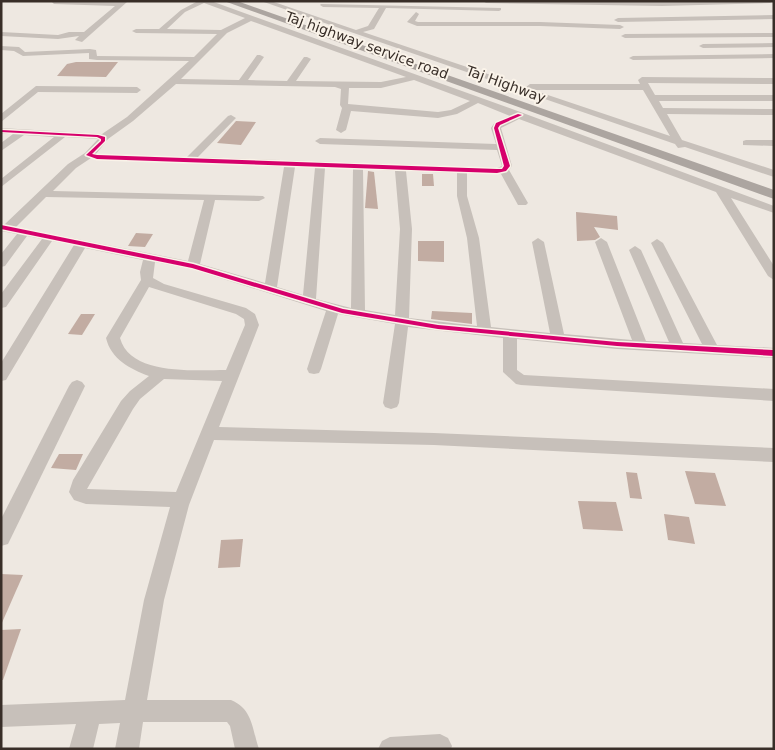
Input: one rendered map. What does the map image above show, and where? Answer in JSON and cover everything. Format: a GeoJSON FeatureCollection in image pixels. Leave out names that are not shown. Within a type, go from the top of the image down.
{"type":"FeatureCollection","features":[{"type":"Feature","properties":{"kind":"main road","name":"Taj Highway"},"geometry":{"type":"LineString","coordinates":[[228,1],[774,195]]}},
{"type":"Feature","properties":{"kind":"main road"},"geometry":{"type":"LineString","coordinates":[[245,1],[774,184]]}},
{"type":"Feature","properties":{"kind":"street"},"geometry":{"type":"LineString","coordinates":[[161,31],[183,10],[204,1]]}},
{"type":"Feature","properties":{"kind":"street","name":"Taj highway service road"},"geometry":{"type":"LineString","coordinates":[[204,1],[416,77],[774,210]]}},
{"type":"Feature","properties":{"kind":"street"},"geometry":{"type":"LineString","coordinates":[[264,1],[774,174]]}},
{"type":"Feature","properties":{"kind":"street"},"geometry":{"type":"LineString","coordinates":[[486,1],[650,3],[770,1]]}},
{"type":"Feature","properties":{"kind":"street"},"geometry":{"type":"LineString","coordinates":[[54,2],[123,3]]}},
{"type":"Feature","properties":{"kind":"street"},"geometry":{"type":"LineString","coordinates":[[417,11],[512,9],[511,2]]}},
{"type":"Feature","properties":{"kind":"street"},"geometry":{"type":"LineString","coordinates":[[611,2],[636,67],[656,67]]}},
{"type":"Feature","properties":{"kind":"street"},"geometry":{"type":"LineString","coordinates":[[704,2],[746,57],[751,67]]}},
{"type":"Feature","properties":{"kind":"street"},"geometry":{"type":"LineString","coordinates":[[1,34],[58,37],[69,34],[82,37],[123,3]]}},
{"type":"Feature","properties":{"kind":"street"},"geometry":{"type":"LineString","coordinates":[[323,5],[384,6],[417,11],[561,17]]}},
{"type":"Feature","properties":{"kind":"street"},"geometry":{"type":"LineString","coordinates":[[356,32],[371,27],[384,6]]}},
{"type":"Feature","properties":{"kind":"street"},"geometry":{"type":"LineString","coordinates":[[619,25],[713,14],[774,10]]}},
{"type":"Feature","properties":{"kind":"street"},"geometry":{"type":"LineString","coordinates":[[417,11],[411,22],[418,24],[739,26]]}},
{"type":"Feature","properties":{"kind":"street"},"geometry":{"type":"LineString","coordinates":[[615,12],[774,17]]}},
{"type":"Feature","properties":{"kind":"street"},"geometry":{"type":"LineString","coordinates":[[4,228],[44,194],[72,166],[90,155],[90,152],[103,141],[103,138],[130,119],[174,81],[223,32],[251,18]]}},
{"type":"Feature","properties":{"kind":"street"},"geometry":{"type":"LineString","coordinates":[[136,31],[223,32]]}},
{"type":"Feature","properties":{"kind":"street"},"geometry":{"type":"LineString","coordinates":[[625,36],[774,35]]}},
{"type":"Feature","properties":{"kind":"street"},"geometry":{"type":"LineString","coordinates":[[691,46],[774,45]]}},
{"type":"Feature","properties":{"kind":"street"},"geometry":{"type":"LineString","coordinates":[[1,48],[16,49],[23,54],[90,50],[93,52],[92,56],[94,58],[195,59]]}},
{"type":"Feature","properties":{"kind":"street"},"geometry":{"type":"LineString","coordinates":[[631,52],[746,57],[774,56]]}},
{"type":"Feature","properties":{"kind":"street"},"geometry":{"type":"LineString","coordinates":[[242,82],[260,57]]}},
{"type":"Feature","properties":{"kind":"street"},"geometry":{"type":"LineString","coordinates":[[290,83],[307,59]]}},
{"type":"Feature","properties":{"kind":"street"},"geometry":{"type":"LineString","coordinates":[[174,81],[381,85],[416,77]]}},
{"type":"Feature","properties":{"kind":"street"},"geometry":{"type":"LineString","coordinates":[[642,80],[686,154]]}},
{"type":"Feature","properties":{"kind":"street"},"geometry":{"type":"LineString","coordinates":[[524,88],[642,80],[774,81]]}},
{"type":"Feature","properties":{"kind":"street"},"geometry":{"type":"LineString","coordinates":[[341,85],[346,90],[344,105],[347,108],[341,130]]}},
{"type":"Feature","properties":{"kind":"street"},"geometry":{"type":"LineString","coordinates":[[1,119],[36,89],[137,90]]}},
{"type":"Feature","properties":{"kind":"street"},"geometry":{"type":"LineString","coordinates":[[653,98],[774,98]]}},
{"type":"Feature","properties":{"kind":"street"},"geometry":{"type":"LineString","coordinates":[[347,108],[450,114],[477,100]]}},
{"type":"Feature","properties":{"kind":"street"},"geometry":{"type":"LineString","coordinates":[[661,111],[774,112]]}},
{"type":"Feature","properties":{"kind":"street"},"geometry":{"type":"LineString","coordinates":[[504,170],[507,166],[496,128],[505,121],[520,116]]}},
{"type":"Feature","properties":{"kind":"street"},"geometry":{"type":"LineString","coordinates":[[190,160],[232,118]]}},
{"type":"Feature","properties":{"kind":"street"},"geometry":{"type":"LineString","coordinates":[[667,121],[774,120]]}},
{"type":"Feature","properties":{"kind":"street"},"geometry":{"type":"LineString","coordinates":[[1,131],[103,138]]}},
{"type":"Feature","properties":{"kind":"street"},"geometry":{"type":"LineString","coordinates":[[1,148],[22,132]]}},
{"type":"Feature","properties":{"kind":"street"},"geometry":{"type":"LineString","coordinates":[[1,184],[64,134]]}},
{"type":"Feature","properties":{"kind":"street"},"geometry":{"type":"LineString","coordinates":[[320,141],[500,147]]}},
{"type":"Feature","properties":{"kind":"street"},"geometry":{"type":"LineString","coordinates":[[746,143],[774,143]]}},
{"type":"Feature","properties":{"kind":"street"},"geometry":{"type":"LineString","coordinates":[[90,155],[400,168],[504,170]]}},
{"type":"Feature","properties":{"kind":"street"},"geometry":{"type":"LineString","coordinates":[[750,166],[774,161]]}},
{"type":"Feature","properties":{"kind":"street"},"geometry":{"type":"LineString","coordinates":[[270,290],[290,164]]}},
{"type":"Feature","properties":{"kind":"street"},"geometry":{"type":"LineString","coordinates":[[309,302],[320,165]]}},
{"type":"Feature","properties":{"kind":"street"},"geometry":{"type":"LineString","coordinates":[[358,166],[358,313]]}},
{"type":"Feature","properties":{"kind":"street"},"geometry":{"type":"LineString","coordinates":[[391,403],[402,321],[406,229],[400,168]]}},
{"type":"Feature","properties":{"kind":"street"},"geometry":{"type":"LineString","coordinates":[[462,170],[462,196],[473,238],[485,331]]}},
{"type":"Feature","properties":{"kind":"street"},"geometry":{"type":"LineString","coordinates":[[504,170],[522,203]]}},
{"type":"Feature","properties":{"kind":"street"},"geometry":{"type":"LineString","coordinates":[[718,175],[719,191],[774,276]]}},
{"type":"Feature","properties":{"kind":"street"},"geometry":{"type":"LineString","coordinates":[[44,194],[259,198]]}},
{"type":"Feature","properties":{"kind":"street"},"geometry":{"type":"LineString","coordinates":[[193,266],[210,197]]}},
{"type":"Feature","properties":{"kind":"street"},"geometry":{"type":"LineString","coordinates":[[4,228],[193,266],[333,309],[438,327],[641,345],[774,353]]}},
{"type":"Feature","properties":{"kind":"street"},"geometry":{"type":"LineString","coordinates":[[1,263],[24,232]]}},
{"type":"Feature","properties":{"kind":"street"},"geometry":{"type":"LineString","coordinates":[[1,304],[49,237]]}},
{"type":"Feature","properties":{"kind":"street"},"geometry":{"type":"LineString","coordinates":[[538,242],[558,338]]}},
{"type":"Feature","properties":{"kind":"street"},"geometry":{"type":"LineString","coordinates":[[600,242],[641,345]]}},
{"type":"Feature","properties":{"kind":"street"},"geometry":{"type":"LineString","coordinates":[[657,243],[712,349]]}},
{"type":"Feature","properties":{"kind":"street"},"geometry":{"type":"LineString","coordinates":[[1,376],[81,244]]}},
{"type":"Feature","properties":{"kind":"street"},"geometry":{"type":"LineString","coordinates":[[635,250],[678,347]]}},
{"type":"Feature","properties":{"kind":"street"},"geometry":{"type":"LineString","coordinates":[[150,258],[146,272],[147,280],[116,332],[113,338],[113,345],[128,357],[153,372],[161,374],[232,376]]}},
{"type":"Feature","properties":{"kind":"street"},"geometry":{"type":"LineString","coordinates":[[127,749],[154,600],[182,500],[252,325],[250,318],[241,311],[159,287],[147,280]]}},
{"type":"Feature","properties":{"kind":"street"},"geometry":{"type":"LineString","coordinates":[[314,369],[333,309]]}},
{"type":"Feature","properties":{"kind":"street"},"geometry":{"type":"LineString","coordinates":[[510,334],[510,372],[521,380],[774,395]]}},
{"type":"Feature","properties":{"kind":"street"},"geometry":{"type":"LineString","coordinates":[[161,374],[145,386],[127,405],[79,485],[78,492],[80,495],[86,496],[182,500]]}},
{"type":"Feature","properties":{"kind":"street"},"geometry":{"type":"LineString","coordinates":[[1,538],[77,386]]}},
{"type":"Feature","properties":{"kind":"street"},"geometry":{"type":"LineString","coordinates":[[209,433],[434,439],[774,456]]}},
{"type":"Feature","properties":{"kind":"street"},"geometry":{"type":"LineString","coordinates":[[1,716],[133,711],[231,711],[237,714],[241,722],[247,749]]}},
{"type":"Feature","properties":{"kind":"street"},"geometry":{"type":"LineString","coordinates":[[81,749],[90,714]]}},
{"type":"Feature","properties":{"kind":"street"},"geometry":{"type":"LineString","coordinates":[[390,749],[440,746]]}},
{"type":"Feature","properties":{"kind":"building"},"geometry":{"type":"Polygon","coordinates":[[[76,62],[118,62],[106,77],[57,76],[67,64],[76,62]]]}},
{"type":"Feature","properties":{"kind":"building"},"geometry":{"type":"Polygon","coordinates":[[[236,121],[256,122],[241,145],[217,143],[236,121]]]}},
{"type":"Feature","properties":{"kind":"building"},"geometry":{"type":"Polygon","coordinates":[[[368,171],[374,172],[378,209],[365,208],[368,171]]]}},
{"type":"Feature","properties":{"kind":"building"},"geometry":{"type":"Polygon","coordinates":[[[422,174],[433,174],[434,186],[422,186],[422,174]]]}},
{"type":"Feature","properties":{"kind":"building"},"geometry":{"type":"Polygon","coordinates":[[[576,212],[617,216],[618,230],[594,227],[600,237],[595,240],[577,241],[576,212]]]}},
{"type":"Feature","properties":{"kind":"building"},"geometry":{"type":"Polygon","coordinates":[[[136,233],[153,234],[145,247],[128,246],[136,233]]]}},
{"type":"Feature","properties":{"kind":"building"},"geometry":{"type":"Polygon","coordinates":[[[418,241],[444,241],[444,262],[418,261],[418,241]]]}},
{"type":"Feature","properties":{"kind":"building"},"geometry":{"type":"Polygon","coordinates":[[[432,311],[472,313],[472,324],[431,319],[432,311]]]}},
{"type":"Feature","properties":{"kind":"building"},"geometry":{"type":"Polygon","coordinates":[[[81,314],[95,314],[82,335],[68,334],[81,314]]]}},
{"type":"Feature","properties":{"kind":"building"},"geometry":{"type":"Polygon","coordinates":[[[59,454],[83,454],[76,470],[51,468],[59,454]]]}},
{"type":"Feature","properties":{"kind":"building"},"geometry":{"type":"Polygon","coordinates":[[[685,471],[715,473],[726,506],[695,504],[685,471]]]}},
{"type":"Feature","properties":{"kind":"building"},"geometry":{"type":"Polygon","coordinates":[[[626,472],[637,473],[642,499],[630,498],[626,472]]]}},
{"type":"Feature","properties":{"kind":"building"},"geometry":{"type":"Polygon","coordinates":[[[578,501],[616,502],[623,531],[583,529],[578,501]]]}},
{"type":"Feature","properties":{"kind":"building"},"geometry":{"type":"Polygon","coordinates":[[[664,514],[689,517],[695,544],[668,540],[664,514]]]}},
{"type":"Feature","properties":{"kind":"building"},"geometry":{"type":"Polygon","coordinates":[[[243,539],[240,567],[218,568],[221,540],[243,539]]]}},
{"type":"Feature","properties":{"kind":"building"},"geometry":{"type":"Polygon","coordinates":[[[1,574],[23,575],[1,625],[1,574]]]}},
{"type":"Feature","properties":{"kind":"building"},"geometry":{"type":"Polygon","coordinates":[[[21,629],[3,680],[1,680],[1,630],[21,629]]]}},
{"type":"Feature","properties":{"kind":"cycle path"},"geometry":{"type":"LineString","coordinates":[[1,131],[98,136],[103,138],[103,141],[89,155],[97,157],[497,171],[504,170],[507,166],[496,128],[498,124],[520,115]]}},
{"type":"Feature","properties":{"kind":"cycle path"},"geometry":{"type":"LineString","coordinates":[[1,227],[193,266],[342,311],[438,327],[617,344],[774,353]]}}]}
